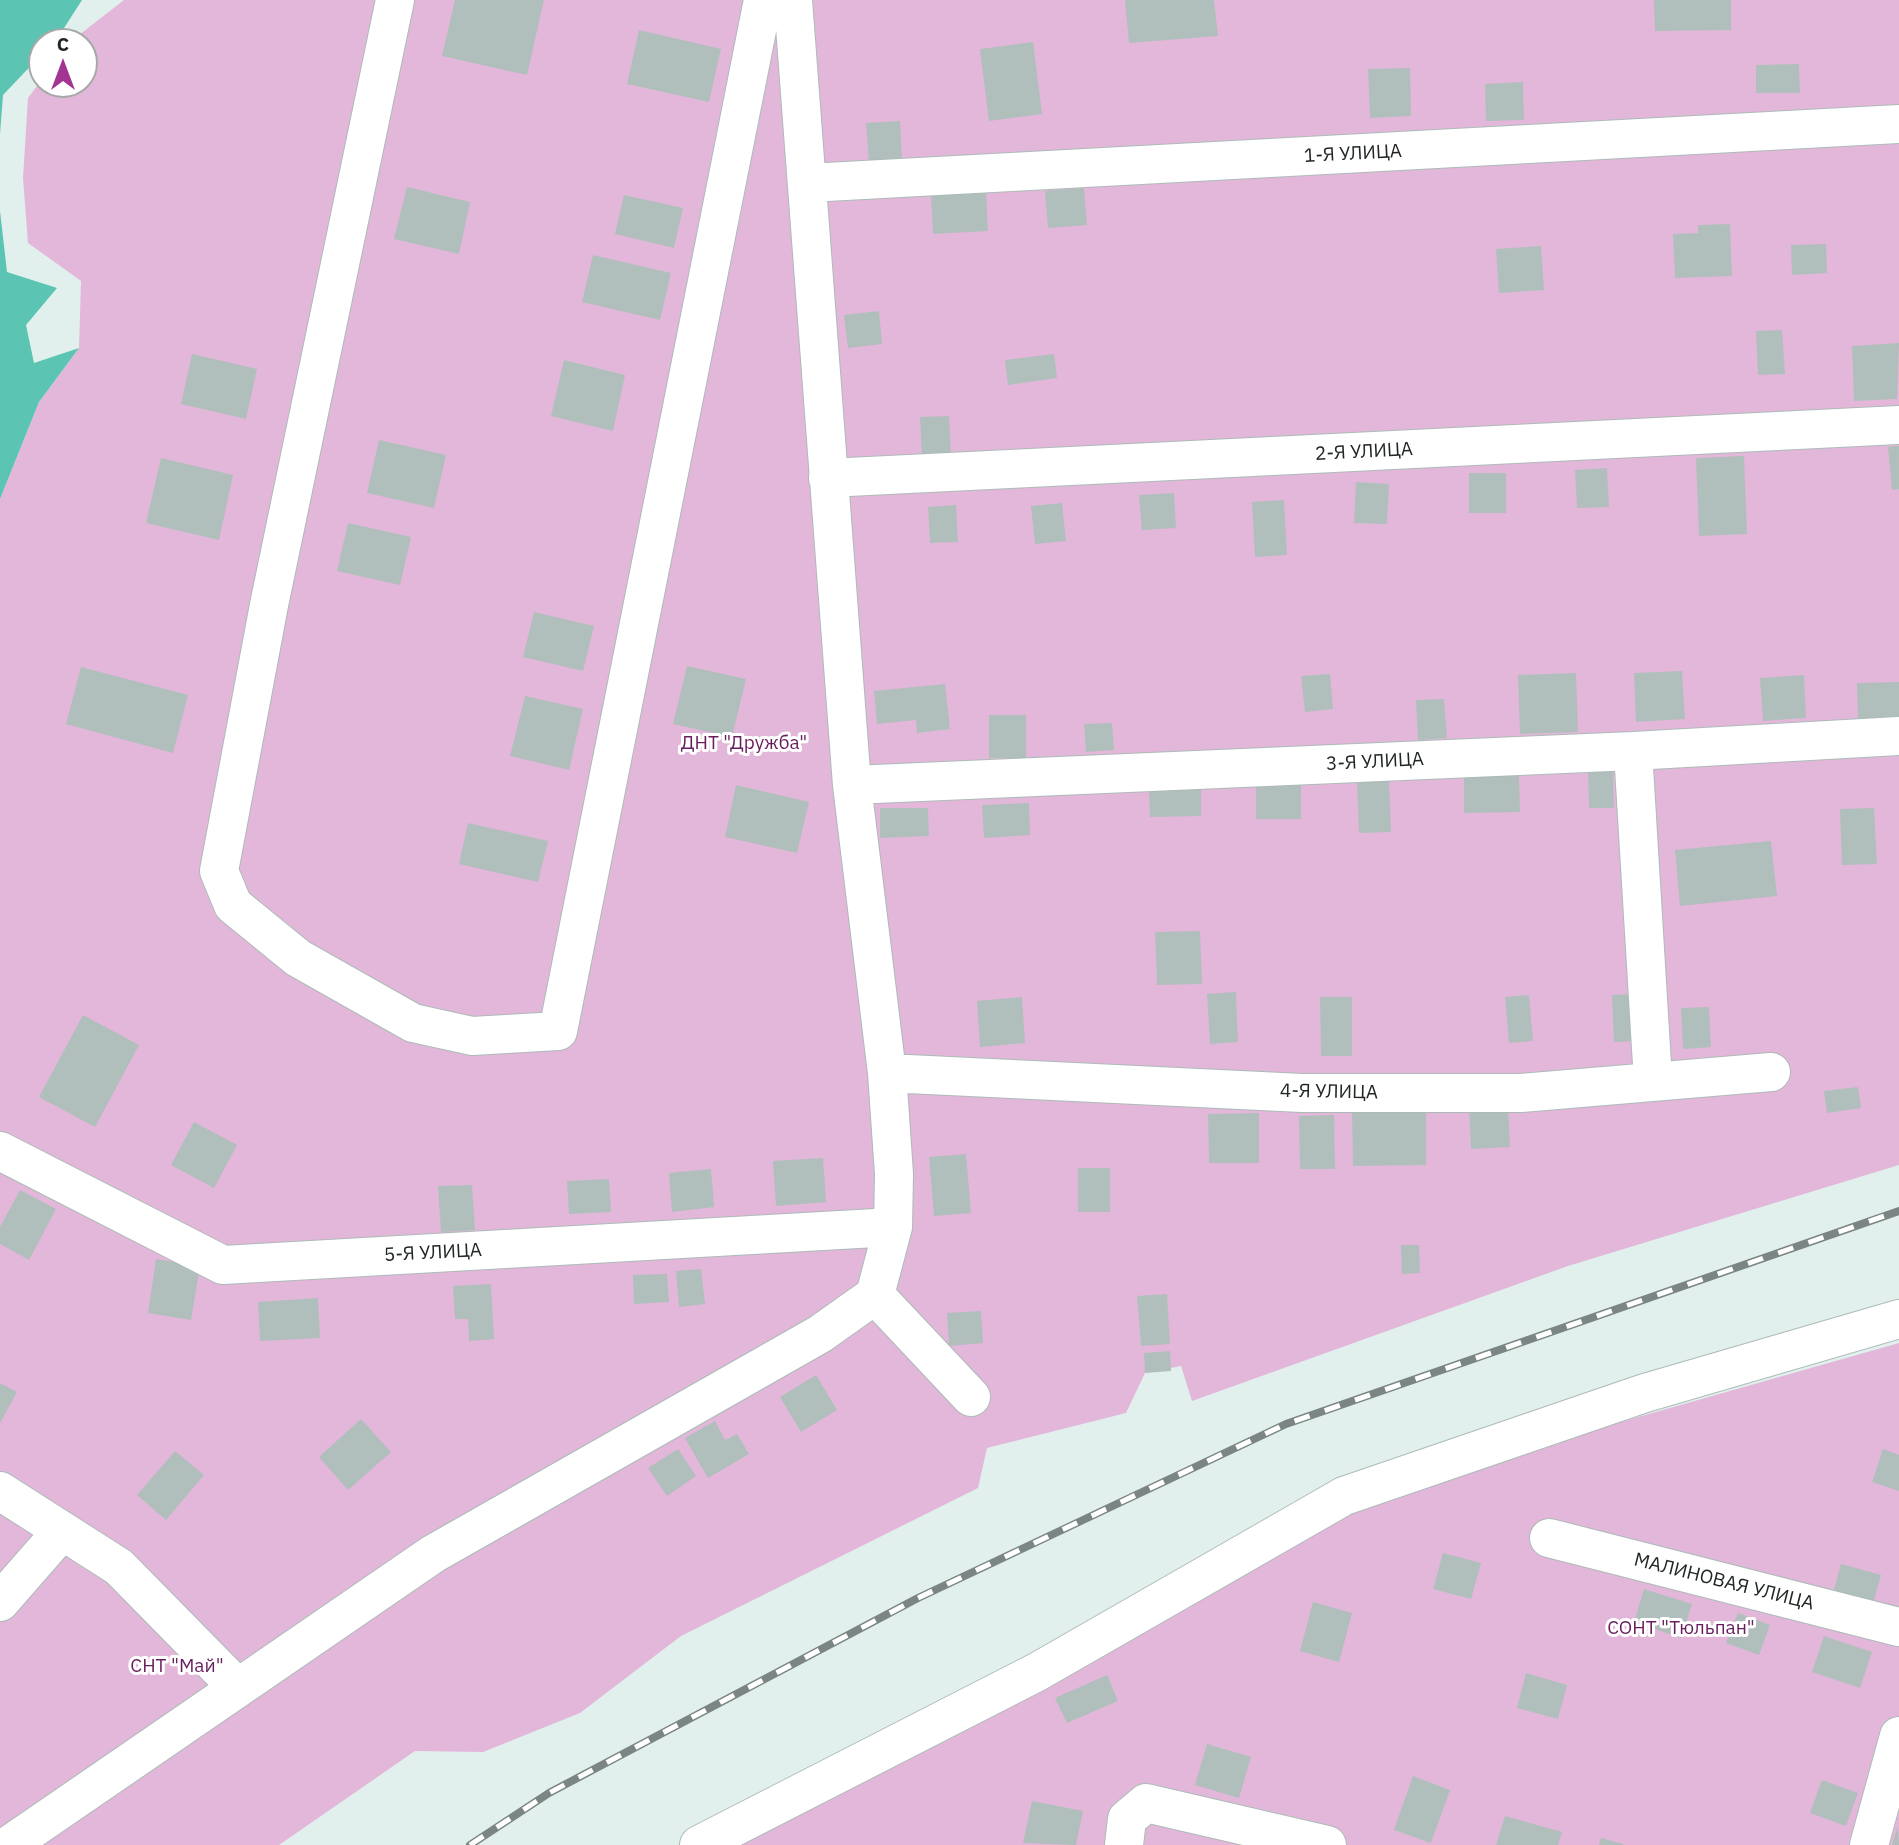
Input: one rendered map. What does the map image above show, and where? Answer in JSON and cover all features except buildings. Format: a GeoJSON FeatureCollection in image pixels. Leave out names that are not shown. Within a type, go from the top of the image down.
{"type":"FeatureCollection","features":[{"type":"Feature","properties":{"kind":"street"},"geometry":{"type":"LineString","coordinates":[[395,0],[269,605],[219,871],[233,905],[298,958],[414,1023],[472,1036],[558,1031],[763,0]]}},
{"type":"Feature","properties":{"kind":"street"},"geometry":{"type":"LineString","coordinates":[[9,1845],[433,1554],[820,1334],[875,1295],[893,1227],[894,1174],[887,1073],[852,785],[793,0]]}},
{"type":"Feature","properties":{"kind":"street","name":"1-Я УЛИЦА"},"geometry":{"type":"LineString","coordinates":[[808,183],[1899,124]]}},
{"type":"Feature","properties":{"kind":"street","name":"2-Я УЛИЦА"},"geometry":{"type":"LineString","coordinates":[[828,478],[1899,425]]}},
{"type":"Feature","properties":{"kind":"street","name":"3-Я УЛИЦА"},"geometry":{"type":"LineString","coordinates":[[852,785],[1633,751],[1899,736]]}},
{"type":"Feature","properties":{"kind":"street"},"geometry":{"type":"LineString","coordinates":[[1633,751],[1653,1081]]}},
{"type":"Feature","properties":{"kind":"street","name":"4-Я УЛИЦА"},"geometry":{"type":"LineString","coordinates":[[887,1073],[1302,1093],[1521,1093],[1771,1072]]}},
{"type":"Feature","properties":{"kind":"street","name":"5-Я УЛИЦА"},"geometry":{"type":"LineString","coordinates":[[0,1150],[223,1265],[893,1227]]}},
{"type":"Feature","properties":{"kind":"street"},"geometry":{"type":"LineString","coordinates":[[875,1295],[971,1397]]}},
{"type":"Feature","properties":{"kind":"street"},"geometry":{"type":"LineString","coordinates":[[699,1845],[1037,1672],[1344,1496],[1645,1394],[1899,1319]]}},
{"type":"Feature","properties":{"kind":"street"},"geometry":{"type":"LineString","coordinates":[[0,1491],[119,1567],[238,1689]]}},
{"type":"Feature","properties":{"kind":"street"},"geometry":{"type":"LineString","coordinates":[[0,1602],[62,1531]]}},
{"type":"Feature","properties":{"kind":"street","name":"МАЛИНОВАЯ УЛИЦА"},"geometry":{"type":"LineString","coordinates":[[1549,1538],[1899,1627]]}},
{"type":"Feature","properties":{"kind":"street"},"geometry":{"type":"LineString","coordinates":[[1869,1845],[1899,1737]]}},
{"type":"Feature","properties":{"kind":"street"},"geometry":{"type":"LineString","coordinates":[[1124,1845],[1127,1819],[1146,1803],[1326,1845]]}},
{"type":"Feature","properties":{"kind":"green space","name":"ДНТ \"Дружба\""},"geometry":{"type":"Polygon","coordinates":[[[124,0],[1899,0],[1899,1165],[1568,1266],[1192,1401],[1181,1366],[1145,1373],[1126,1413],[987,1448],[978,1488],[681,1636],[580,1713],[483,1752],[415,1751],[279,1845],[0,1845],[0,499],[39,402],[79,348],[81,281],[28,243],[23,178],[28,98],[98,98],[98,28],[88,28],[124,0]]]}},
{"type":"Feature","properties":{"kind":"green space","name":"СОНТ \"Тюльпан\""},"geometry":{"type":"Polygon","coordinates":[[[1899,1343],[1899,1845],[732,1845],[1354,1507],[1476,1463],[1899,1343]]]}},
{"type":"Feature","properties":{"kind":"shaded area"},"geometry":{"type":"Polygon","coordinates":[[[0,0],[82,0],[64,28],[28,28],[28,69],[3,95],[0,134],[0,0]]]}},
{"type":"Feature","properties":{"kind":"shaded area"},"geometry":{"type":"Polygon","coordinates":[[[0,211],[7,272],[57,288],[26,325],[34,363],[79,348],[39,402],[0,499],[0,211]]]}},
{"type":"Feature","properties":{"kind":"railway"},"geometry":{"type":"LineString","coordinates":[[470,1845],[549,1793],[918,1598],[1286,1424],[1899,1211]]}},
{"type":"Feature","properties":{"kind":"park label","name":"СНТ \"Май\""},"geometry":{"type":"Point","coordinates":[177,1667]}}]}
